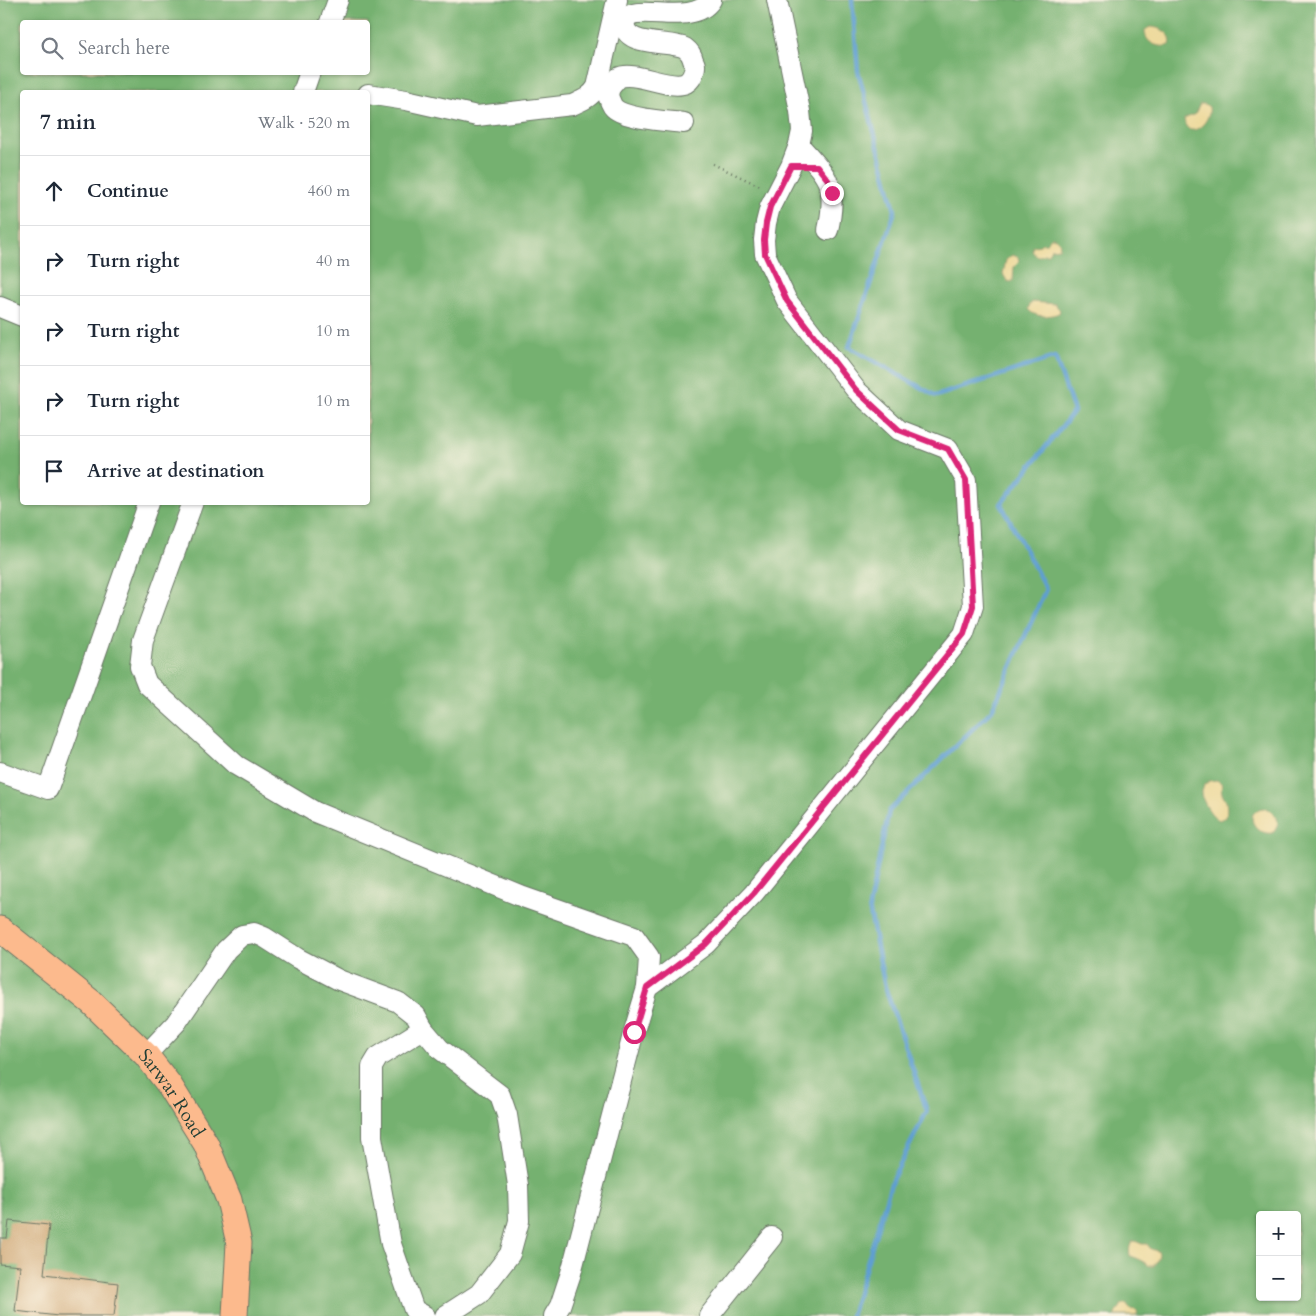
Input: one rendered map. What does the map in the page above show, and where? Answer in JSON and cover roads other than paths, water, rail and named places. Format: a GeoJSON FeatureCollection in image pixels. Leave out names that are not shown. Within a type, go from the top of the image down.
{"type":"FeatureCollection","features":[{"type":"Feature","properties":{"kind":"main road","name":"Sarwar Road"},"geometry":{"type":"LineString","coordinates":[[0,929],[91,1002],[146,1054],[170,1086],[206,1144],[229,1200],[240,1242],[235,1316]]}},
{"type":"Feature","properties":{"kind":"street"},"geometry":{"type":"LineString","coordinates":[[331,20],[338,0]]}},
{"type":"Feature","properties":{"kind":"street"},"geometry":{"type":"LineString","coordinates":[[617,0],[603,89],[613,107],[623,113],[684,124]]}},
{"type":"Feature","properties":{"kind":"street"},"geometry":{"type":"LineString","coordinates":[[370,94],[406,100],[478,116],[572,105],[610,86],[619,78],[629,76],[676,85],[686,83],[692,77],[696,66],[692,54],[684,47],[634,38],[627,31],[625,22],[628,11],[637,4],[646,3],[693,11],[703,8],[711,0]]}},
{"type":"Feature","properties":{"kind":"street"},"geometry":{"type":"LineString","coordinates":[[647,988],[706,944],[754,893],[964,634],[973,606],[966,480],[948,449],[899,430],[856,390],[787,301],[765,254],[764,240],[770,207],[791,166],[802,131],[800,111],[777,0]]}},
{"type":"Feature","properties":{"kind":"street"},"geometry":{"type":"LineString","coordinates":[[304,90],[309,75]]}},
{"type":"Feature","properties":{"kind":"street"},"geometry":{"type":"LineString","coordinates":[[799,145],[828,180],[832,193],[832,213],[828,230]]}},
{"type":"Feature","properties":{"kind":"street"},"geometry":{"type":"LineString","coordinates":[[791,166],[817,166]]}},
{"type":"Feature","properties":{"kind":"street"},"geometry":{"type":"LineString","coordinates":[[0,308],[20,315]]}},
{"type":"Feature","properties":{"kind":"street"},"geometry":{"type":"LineString","coordinates":[[0,772],[48,789],[148,505]]}},
{"type":"Feature","properties":{"kind":"street"},"geometry":{"type":"LineString","coordinates":[[192,505],[143,640],[140,666],[147,684],[236,765],[315,812],[523,897],[634,936],[649,957],[647,988],[571,1273],[560,1306],[554,1316]]}},
{"type":"Feature","properties":{"kind":"street"},"geometry":{"type":"LineString","coordinates":[[146,1054],[176,1023],[226,950],[242,935],[254,933],[339,980],[398,1002],[416,1016],[423,1029],[440,1049],[500,1095],[507,1115],[518,1185],[519,1221],[510,1254],[479,1294],[445,1316]]}},
{"type":"Feature","properties":{"kind":"street"},"geometry":{"type":"LineString","coordinates":[[423,1029],[378,1057],[372,1067],[372,1137],[391,1244],[414,1310],[424,1316]]}},
{"type":"Feature","properties":{"kind":"street"},"geometry":{"type":"LineString","coordinates":[[708,1316],[772,1237]]}},
{"type":"Feature","properties":{"kind":"waterway"},"geometry":{"type":"LineString","coordinates":[[851,1316],[892,1180],[927,1111],[885,987],[869,907],[889,811],[992,710],[1046,589],[1001,504],[1074,411],[1055,357],[936,396],[849,347],[895,211],[858,71],[852,0]]}}]}
